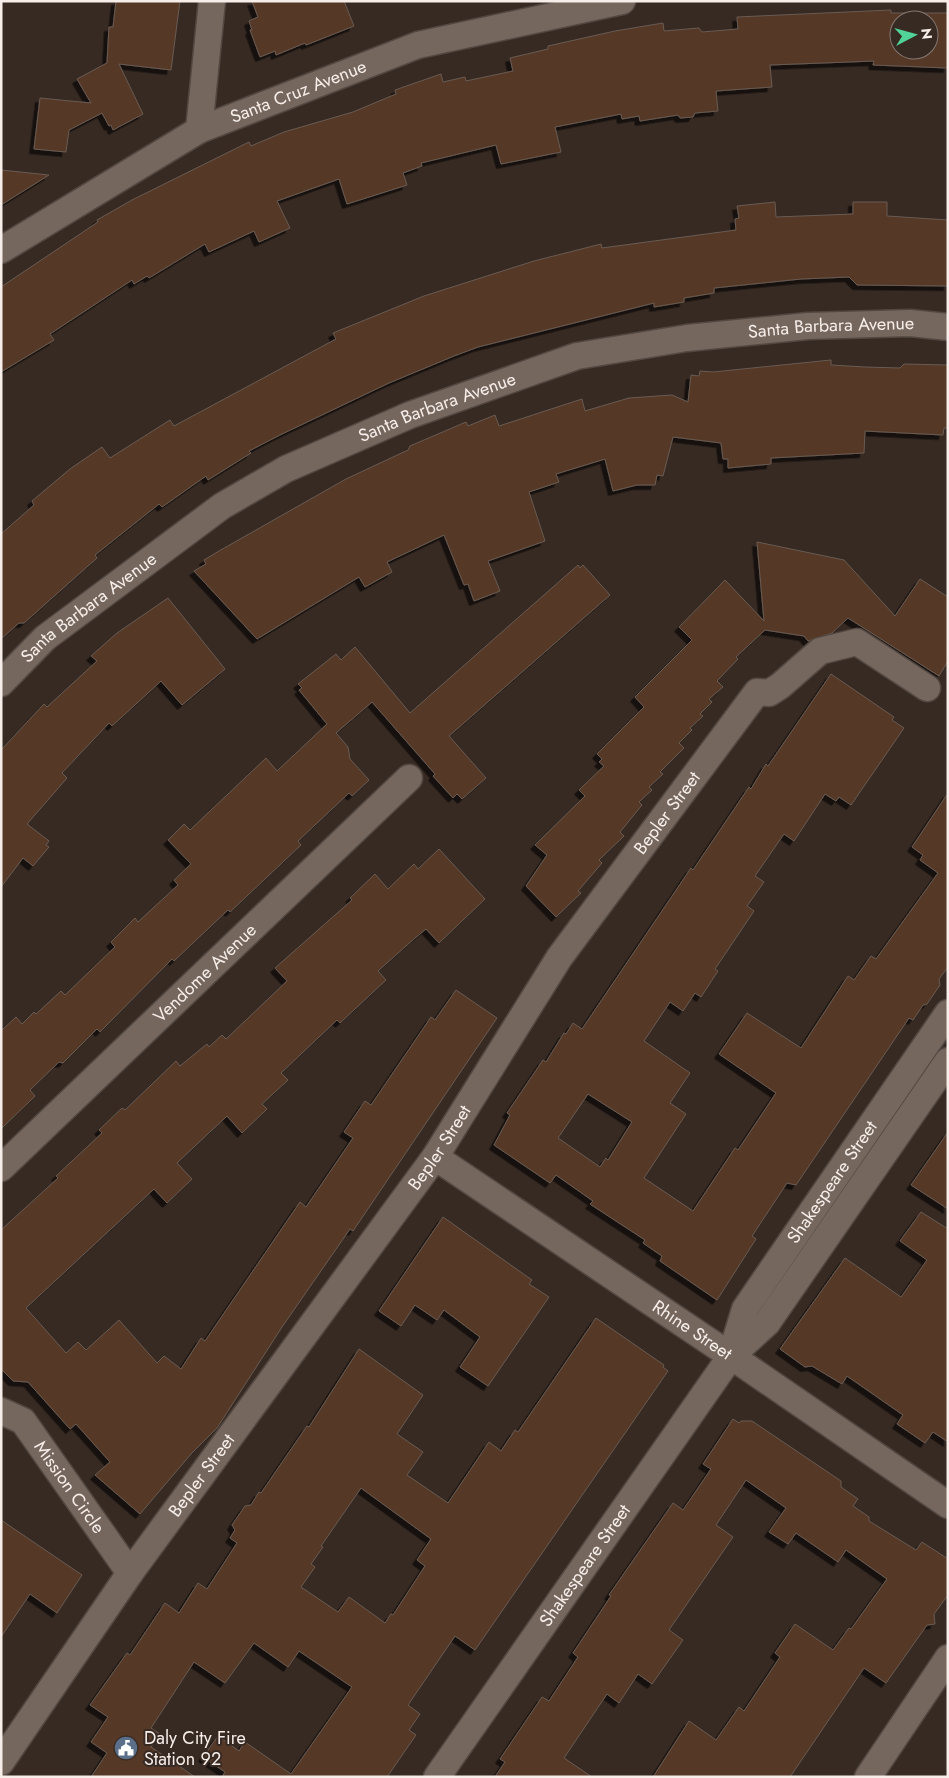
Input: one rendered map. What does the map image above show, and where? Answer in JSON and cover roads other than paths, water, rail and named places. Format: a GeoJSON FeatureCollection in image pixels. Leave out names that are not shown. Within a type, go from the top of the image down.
{"type":"FeatureCollection","features":[{"type":"Feature","properties":{"kind":"street"},"geometry":{"type":"LineString","coordinates":[[199,130],[212,1]]}},
{"type":"Feature","properties":{"kind":"street","name":"Santa Cruz Avenue"},"geometry":{"type":"LineString","coordinates":[[1,250],[199,130],[418,45],[622,1]]}},
{"type":"Feature","properties":{"kind":"street","name":"Santa Barbara Avenue"},"geometry":{"type":"LineString","coordinates":[[1,683],[45,638],[156,558],[222,506],[286,469],[410,415],[577,356],[678,340],[808,326],[910,323],[948,327]]}},
{"type":"Feature","properties":{"kind":"street","name":"Bepler Street"},"geometry":{"type":"LineString","coordinates":[[1,1762],[130,1573],[434,1157],[559,958],[757,692],[769,693],[780,686],[820,651],[857,642],[927,688]]}},
{"type":"Feature","properties":{"kind":"street","name":"Vendome Avenue"},"geometry":{"type":"LineString","coordinates":[[1,1168],[409,778]]}},
{"type":"Feature","properties":{"kind":"street","name":"Shakespeare Street"},"geometry":{"type":"LineString","coordinates":[[731,1356],[745,1309],[948,1013]]}},
{"type":"Feature","properties":{"kind":"street","name":"Shakespeare Street"},"geometry":{"type":"LineString","coordinates":[[437,1777],[731,1356],[767,1323],[948,1061]]}},
{"type":"Feature","properties":{"kind":"street","name":"Rhine Street"},"geometry":{"type":"LineString","coordinates":[[434,1157],[731,1356],[948,1505]]}},
{"type":"Feature","properties":{"kind":"street","name":"Mission Circle"},"geometry":{"type":"LineString","coordinates":[[1,1411],[24,1421],[130,1573]]}},
{"type":"Feature","properties":{"kind":"street"},"geometry":{"type":"LineString","coordinates":[[868,1777],[948,1658]]}},
{"type":"Feature","properties":{"kind":"place","name":"Daly City Fire Station 92"},"geometry":{"type":"Point","coordinates":[126,1748]}}]}
